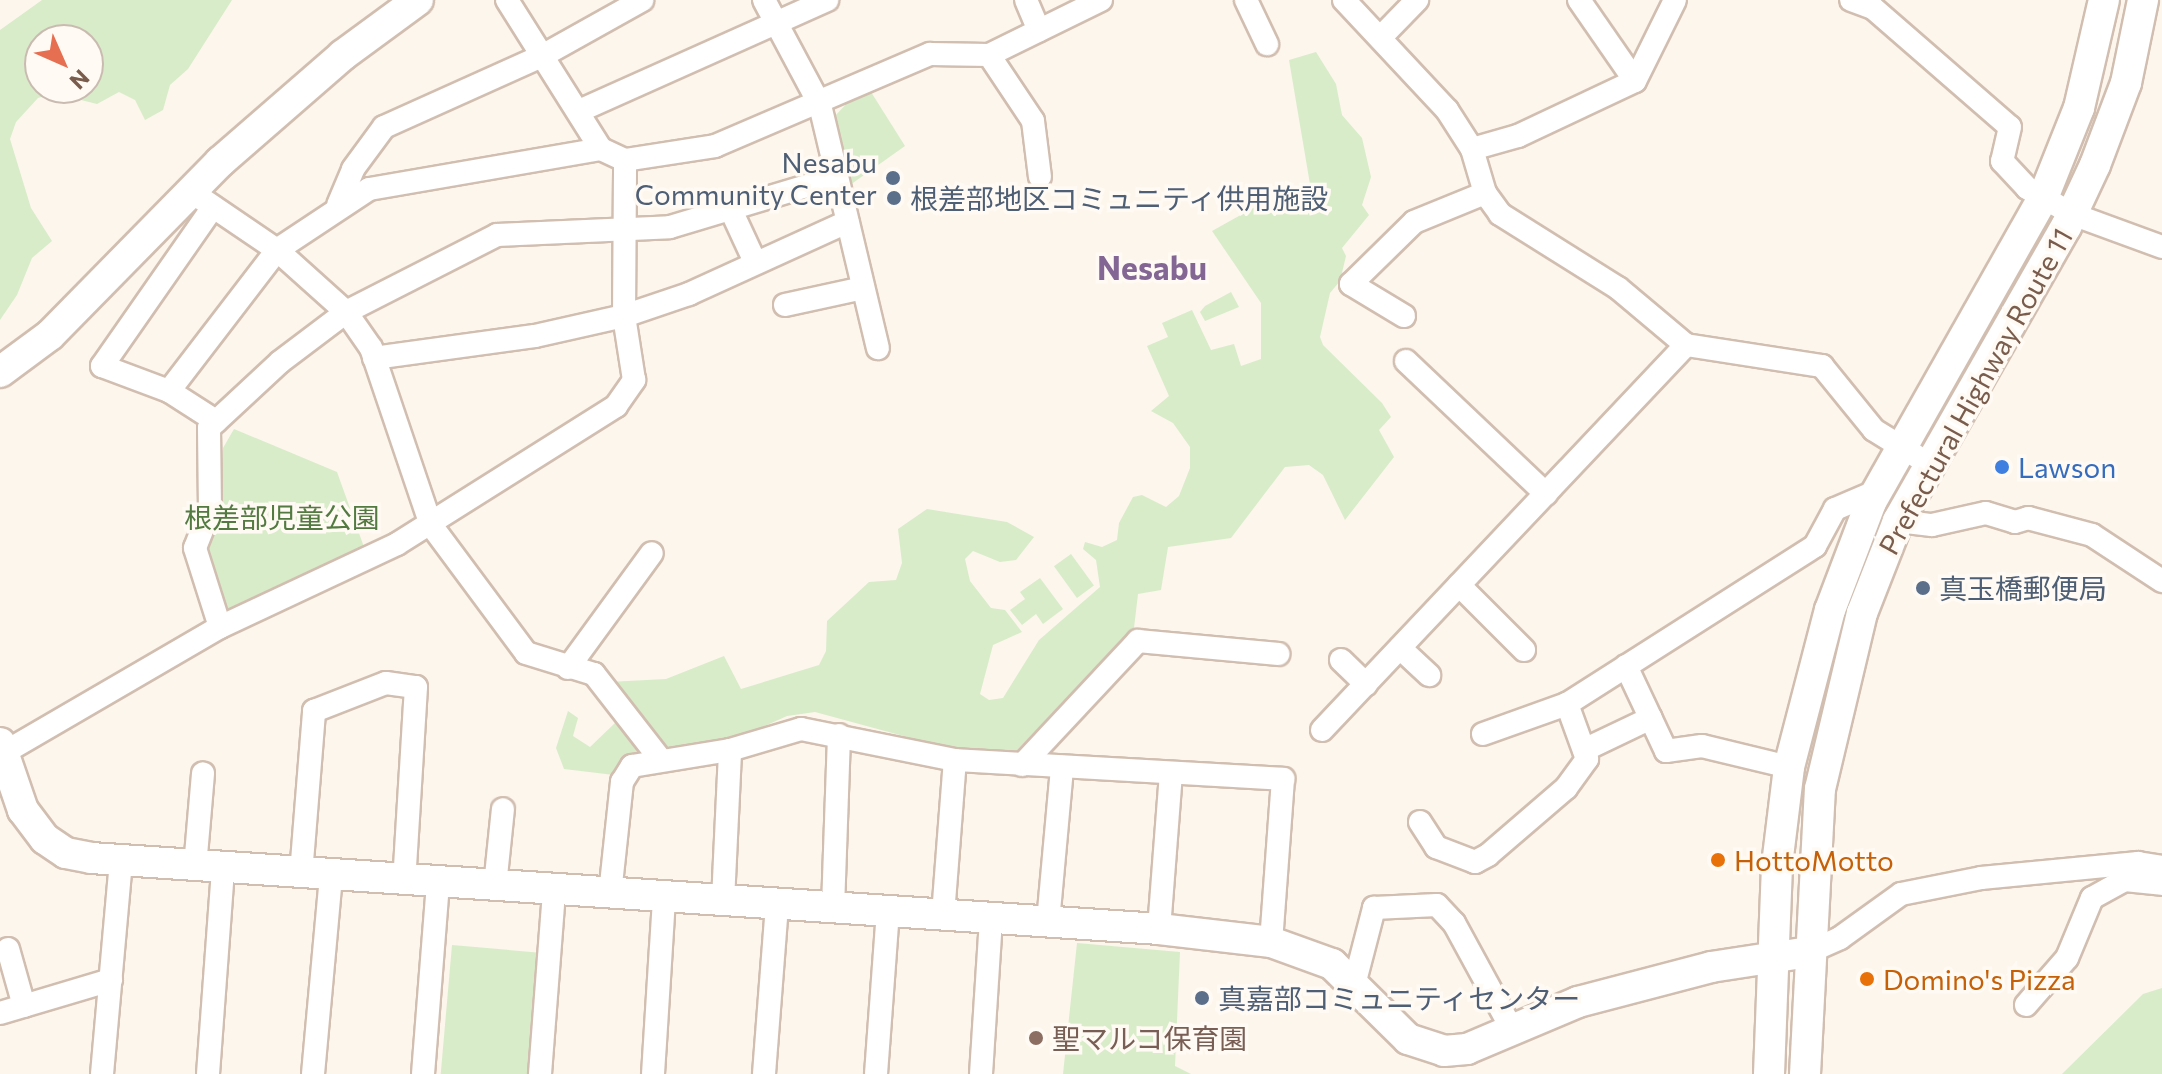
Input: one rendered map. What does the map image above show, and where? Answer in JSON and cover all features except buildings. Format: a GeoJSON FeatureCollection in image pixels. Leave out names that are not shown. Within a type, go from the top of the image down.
{"type":"FeatureCollection","features":[{"type":"Feature","properties":{"kind":"street"},"geometry":{"type":"LineString","coordinates":[[0,372],[50,335],[202,199],[343,55],[418,0]]}},
{"type":"Feature","properties":{"kind":"street"},"geometry":{"type":"LineString","coordinates":[[507,0],[601,149]]}},
{"type":"Feature","properties":{"kind":"street"},"geometry":{"type":"LineString","coordinates":[[338,205],[353,169],[384,127],[542,56],[642,0]]}},
{"type":"Feature","properties":{"kind":"street"},"geometry":{"type":"LineString","coordinates":[[764,0],[820,105],[878,348]]}},
{"type":"Feature","properties":{"kind":"street"},"geometry":{"type":"LineString","coordinates":[[579,111],[827,0]]}},
{"type":"Feature","properties":{"kind":"street"},"geometry":{"type":"LineString","coordinates":[[1026,0],[1039,30]]}},
{"type":"Feature","properties":{"kind":"street"},"geometry":{"type":"LineString","coordinates":[[169,391],[277,250],[338,205],[369,189],[601,149],[625,160],[715,146],[820,105],[930,54],[989,55],[1101,0]]}},
{"type":"Feature","properties":{"kind":"street"},"geometry":{"type":"LineString","coordinates":[[1246,0],[1267,44]]}},
{"type":"Feature","properties":{"kind":"street"},"geometry":{"type":"LineString","coordinates":[[1344,0],[1447,110],[1472,149],[1485,193],[1500,214],[1618,288],[1686,345],[1822,366],[1874,430],[1899,450],[1929,464]]}},
{"type":"Feature","properties":{"kind":"street"},"geometry":{"type":"LineString","coordinates":[[1381,37],[1417,0]]}},
{"type":"Feature","properties":{"kind":"street"},"geometry":{"type":"LineString","coordinates":[[1579,0],[1635,81]]}},
{"type":"Feature","properties":{"kind":"street"},"geometry":{"type":"LineString","coordinates":[[1472,149],[1518,136],[1635,81],[1675,0]]}},
{"type":"Feature","properties":{"kind":"street"},"geometry":{"type":"LineString","coordinates":[[1851,0],[1873,8],[2010,127],[2002,161],[2043,198],[2072,214],[2162,247]]}},
{"type":"Feature","properties":{"kind":"street","name":"Prefectural Highway Route 11"},"geometry":{"type":"LineString","coordinates":[[1769,1074],[1774,958],[1789,767],[1830,610],[1877,491],[2043,198],[2079,108],[2104,0]]}},
{"type":"Feature","properties":{"kind":"street","name":"Prefectural Highway Route 11"},"geometry":{"type":"LineString","coordinates":[[1805,1074],[1817,817],[1827,742],[1862,613],[1898,521],[2072,214],[2126,83],[2143,0]]}},
{"type":"Feature","properties":{"kind":"street"},"geometry":{"type":"LineString","coordinates":[[989,55],[1033,121],[1040,177]]}},
{"type":"Feature","properties":{"kind":"street"},"geometry":{"type":"LineString","coordinates":[[625,160],[621,229],[624,316],[634,380],[616,406],[431,525],[220,627],[1,750],[23,810],[45,839],[66,853],[121,862],[1159,929],[1271,942],[1308,951],[1354,985],[1408,1039],[1425,1046],[1467,1049],[1578,1002],[1711,967],[1809,952],[1829,945],[1901,894],[1981,878],[2138,863],[2162,867]]}},
{"type":"Feature","properties":{"kind":"street"},"geometry":{"type":"LineString","coordinates":[[220,627],[195,548],[210,510],[209,428],[280,362],[346,312],[497,235],[670,227],[837,177]]}},
{"type":"Feature","properties":{"kind":"street"},"geometry":{"type":"LineString","coordinates":[[1404,316],[1351,284],[1414,222],[1485,193]]}},
{"type":"Feature","properties":{"kind":"street"},"geometry":{"type":"LineString","coordinates":[[202,199],[277,250],[346,312],[374,358],[431,525],[526,653],[594,674],[661,760]]}},
{"type":"Feature","properties":{"kind":"street"},"geometry":{"type":"LineString","coordinates":[[202,199],[102,366],[169,391],[216,421]]}},
{"type":"Feature","properties":{"kind":"street"},"geometry":{"type":"LineString","coordinates":[[731,210],[755,262]]}},
{"type":"Feature","properties":{"kind":"street"},"geometry":{"type":"LineString","coordinates":[[374,358],[535,336],[624,316],[689,294],[847,222]]}},
{"type":"Feature","properties":{"kind":"street"},"geometry":{"type":"LineString","coordinates":[[785,305],[863,288]]}},
{"type":"Feature","properties":{"kind":"street"},"geometry":{"type":"LineString","coordinates":[[1322,730],[1686,345]]}},
{"type":"Feature","properties":{"kind":"street"},"geometry":{"type":"LineString","coordinates":[[1406,361],[1546,494]]}},
{"type":"Feature","properties":{"kind":"street"},"geometry":{"type":"LineString","coordinates":[[1483,734],[1567,704],[1815,546],[1835,509],[1877,491]]}},
{"type":"Feature","properties":{"kind":"street"},"geometry":{"type":"LineString","coordinates":[[1898,521],[1932,525],[1986,513],[2015,522],[2028,518],[2092,535],[2162,581]]}},
{"type":"Feature","properties":{"kind":"street"},"geometry":{"type":"LineString","coordinates":[[568,668],[652,553]]}},
{"type":"Feature","properties":{"kind":"street"},"geometry":{"type":"LineString","coordinates":[[1459,585],[1524,650]]}},
{"type":"Feature","properties":{"kind":"street"},"geometry":{"type":"LineString","coordinates":[[1022,765],[1138,641],[1278,654]]}},
{"type":"Feature","properties":{"kind":"street"},"geometry":{"type":"LineString","coordinates":[[1400,648],[1429,675]]}},
{"type":"Feature","properties":{"kind":"street"},"geometry":{"type":"LineString","coordinates":[[1341,660],[1366,684]]}},
{"type":"Feature","properties":{"kind":"street"},"geometry":{"type":"LineString","coordinates":[[1626,666],[1666,751],[1702,746],[1789,767]]}},
{"type":"Feature","properties":{"kind":"street"},"geometry":{"type":"LineString","coordinates":[[301,874],[314,711],[386,683],[416,687],[404,881]]}},
{"type":"Feature","properties":{"kind":"street"},"geometry":{"type":"LineString","coordinates":[[1420,822],[1436,847],[1475,862],[1566,788],[1587,759],[1567,704]]}},
{"type":"Feature","properties":{"kind":"street"},"geometry":{"type":"LineString","coordinates":[[1584,750],[1651,718]]}},
{"type":"Feature","properties":{"kind":"street"},"geometry":{"type":"LineString","coordinates":[[610,894],[622,782],[632,766],[730,750],[801,729],[955,760],[1283,779],[1271,942]]}},
{"type":"Feature","properties":{"kind":"street"},"geometry":{"type":"LineString","coordinates":[[833,908],[839,735]]}},
{"type":"Feature","properties":{"kind":"street"},"geometry":{"type":"LineString","coordinates":[[723,901],[730,750]]}},
{"type":"Feature","properties":{"kind":"street"},"geometry":{"type":"LineString","coordinates":[[943,915],[955,760]]}},
{"type":"Feature","properties":{"kind":"street"},"geometry":{"type":"LineString","coordinates":[[1048,922],[1062,767]]}},
{"type":"Feature","properties":{"kind":"street"},"geometry":{"type":"LineString","coordinates":[[203,773],[209,868],[208,1074]]}},
{"type":"Feature","properties":{"kind":"street"},"geometry":{"type":"LineString","coordinates":[[1159,929],[1171,774]]}},
{"type":"Feature","properties":{"kind":"street"},"geometry":{"type":"LineString","coordinates":[[495,886],[503,809]]}},
{"type":"Feature","properties":{"kind":"street"},"geometry":{"type":"LineString","coordinates":[[102,1074],[121,862]]}},
{"type":"Feature","properties":{"kind":"street"},"geometry":{"type":"LineString","coordinates":[[313,1074],[331,876]]}},
{"type":"Feature","properties":{"kind":"street"},"geometry":{"type":"LineString","coordinates":[[2026,1005],[2067,958],[2092,898],[2125,880],[2162,884]]}},
{"type":"Feature","properties":{"kind":"street"},"geometry":{"type":"LineString","coordinates":[[423,1074],[438,883]]}},
{"type":"Feature","properties":{"kind":"street"},"geometry":{"type":"LineString","coordinates":[[540,1074],[554,890]]}},
{"type":"Feature","properties":{"kind":"street"},"geometry":{"type":"LineString","coordinates":[[653,1074],[664,897]]}},
{"type":"Feature","properties":{"kind":"street"},"geometry":{"type":"LineString","coordinates":[[764,1074],[777,904]]}},
{"type":"Feature","properties":{"kind":"street"},"geometry":{"type":"LineString","coordinates":[[1354,985],[1374,908],[1437,905],[1454,923],[1513,1031]]}},
{"type":"Feature","properties":{"kind":"street"},"geometry":{"type":"LineString","coordinates":[[876,1074],[888,912]]}},
{"type":"Feature","properties":{"kind":"street"},"geometry":{"type":"LineString","coordinates":[[981,1074],[991,918]]}},
{"type":"Feature","properties":{"kind":"street"},"geometry":{"type":"LineString","coordinates":[[8,949],[24,1006]]}},
{"type":"Feature","properties":{"kind":"street"},"geometry":{"type":"LineString","coordinates":[[0,1013],[111,980]]}},
{"type":"Feature","properties":{"kind":"green space"},"geometry":{"type":"Polygon","coordinates":[[[42,0],[232,0],[188,69],[170,85],[163,110],[145,120],[135,100],[119,92],[104,100],[104,24],[24,24],[24,104],[32,104],[16,122],[10,139],[31,208],[52,241],[32,258],[17,295],[0,320],[0,30],[42,0]]]}},
{"type":"Feature","properties":{"kind":"green space"},"geometry":{"type":"Polygon","coordinates":[[[1316,52],[1336,84],[1342,115],[1362,138],[1371,177],[1362,205],[1369,215],[1342,248],[1346,256],[1340,281],[1330,293],[1320,337],[1323,345],[1382,403],[1391,417],[1379,430],[1394,457],[1345,520],[1323,475],[1309,465],[1285,467],[1231,538],[1168,547],[1161,590],[1138,594],[1134,628],[1017,750],[955,750],[815,712],[787,716],[731,741],[676,752],[664,749],[608,682],[666,679],[724,656],[741,689],[819,665],[826,651],[827,621],[869,582],[896,580],[902,563],[898,529],[927,509],[1007,522],[1034,537],[1016,560],[1000,562],[973,551],[965,559],[970,581],[991,608],[1005,610],[1022,632],[993,645],[980,694],[989,700],[1003,698],[1039,640],[1100,587],[1096,560],[1083,549],[1085,542],[1102,547],[1117,540],[1119,523],[1133,497],[1142,495],[1166,507],[1179,496],[1190,468],[1190,447],[1173,423],[1151,411],[1169,396],[1147,346],[1168,337],[1162,323],[1192,310],[1211,350],[1234,344],[1241,366],[1261,359],[1261,303],[1212,231],[1255,207],[1272,208],[1284,193],[1312,196],[1289,60],[1316,52]]]}},
{"type":"Feature","properties":{"kind":"green space"},"geometry":{"type":"Polygon","coordinates":[[[871,92],[905,146],[850,185],[834,117],[849,101],[871,92]]]}},
{"type":"Feature","properties":{"kind":"green space"},"geometry":{"type":"Polygon","coordinates":[[[1231,292],[1239,307],[1205,321],[1200,312],[1205,306],[1231,292]]]}},
{"type":"Feature","properties":{"kind":"green space","name":"根差部児童公園"},"geometry":{"type":"Polygon","coordinates":[[[234,429],[337,472],[364,547],[230,610],[224,609],[206,543],[218,504],[223,448],[234,429]]]}},
{"type":"Feature","properties":{"kind":"green space"},"geometry":{"type":"Polygon","coordinates":[[[1071,554],[1094,586],[1077,598],[1054,566],[1071,554]]]}},
{"type":"Feature","properties":{"kind":"green space"},"geometry":{"type":"Polygon","coordinates":[[[1040,578],[1063,609],[1043,624],[1036,614],[1022,625],[1010,610],[1025,599],[1020,592],[1040,578]]]}},
{"type":"Feature","properties":{"kind":"green space"},"geometry":{"type":"Polygon","coordinates":[[[568,711],[578,718],[573,736],[590,747],[615,723],[644,753],[631,755],[614,775],[564,769],[556,748],[568,711]]]}},
{"type":"Feature","properties":{"kind":"green space"},"geometry":{"type":"Polygon","coordinates":[[[1077,943],[1180,952],[1175,1066],[1191,1074],[1063,1074],[1077,943]]]}},
{"type":"Feature","properties":{"kind":"green space"},"geometry":{"type":"Polygon","coordinates":[[[452,945],[540,953],[529,1074],[441,1074],[452,945]]]}},
{"type":"Feature","properties":{"kind":"green space"},"geometry":{"type":"Polygon","coordinates":[[[2162,988],[2162,1074],[2062,1074],[2143,994],[2162,988]]]}},
{"type":"Feature","properties":{"kind":"place","name":"Nesabu Community Center"},"geometry":{"type":"Point","coordinates":[893,178]}},
{"type":"Feature","properties":{"kind":"place","name":"根差部地区コミュニティ供用施設"},"geometry":{"type":"Point","coordinates":[894,198]}},
{"type":"Feature","properties":{"kind":"place","name":"Lawson"},"geometry":{"type":"Point","coordinates":[2002,467]}},
{"type":"Feature","properties":{"kind":"place","name":"真玉橋郵便局"},"geometry":{"type":"Point","coordinates":[1923,588]}},
{"type":"Feature","properties":{"kind":"place","name":"HottoMotto"},"geometry":{"type":"Point","coordinates":[1718,860]}},
{"type":"Feature","properties":{"kind":"place","name":"Domino's Pizza"},"geometry":{"type":"Point","coordinates":[1867,979]}},
{"type":"Feature","properties":{"kind":"place","name":"真嘉部コミュニティセンター"},"geometry":{"type":"Point","coordinates":[1202,998]}},
{"type":"Feature","properties":{"kind":"place","name":"聖マルコ保育園"},"geometry":{"type":"Point","coordinates":[1036,1038]}},
{"type":"Feature","properties":{"kind":"district","name":"Nesabu"},"geometry":{"type":"Point","coordinates":[1152,267]}}]}
